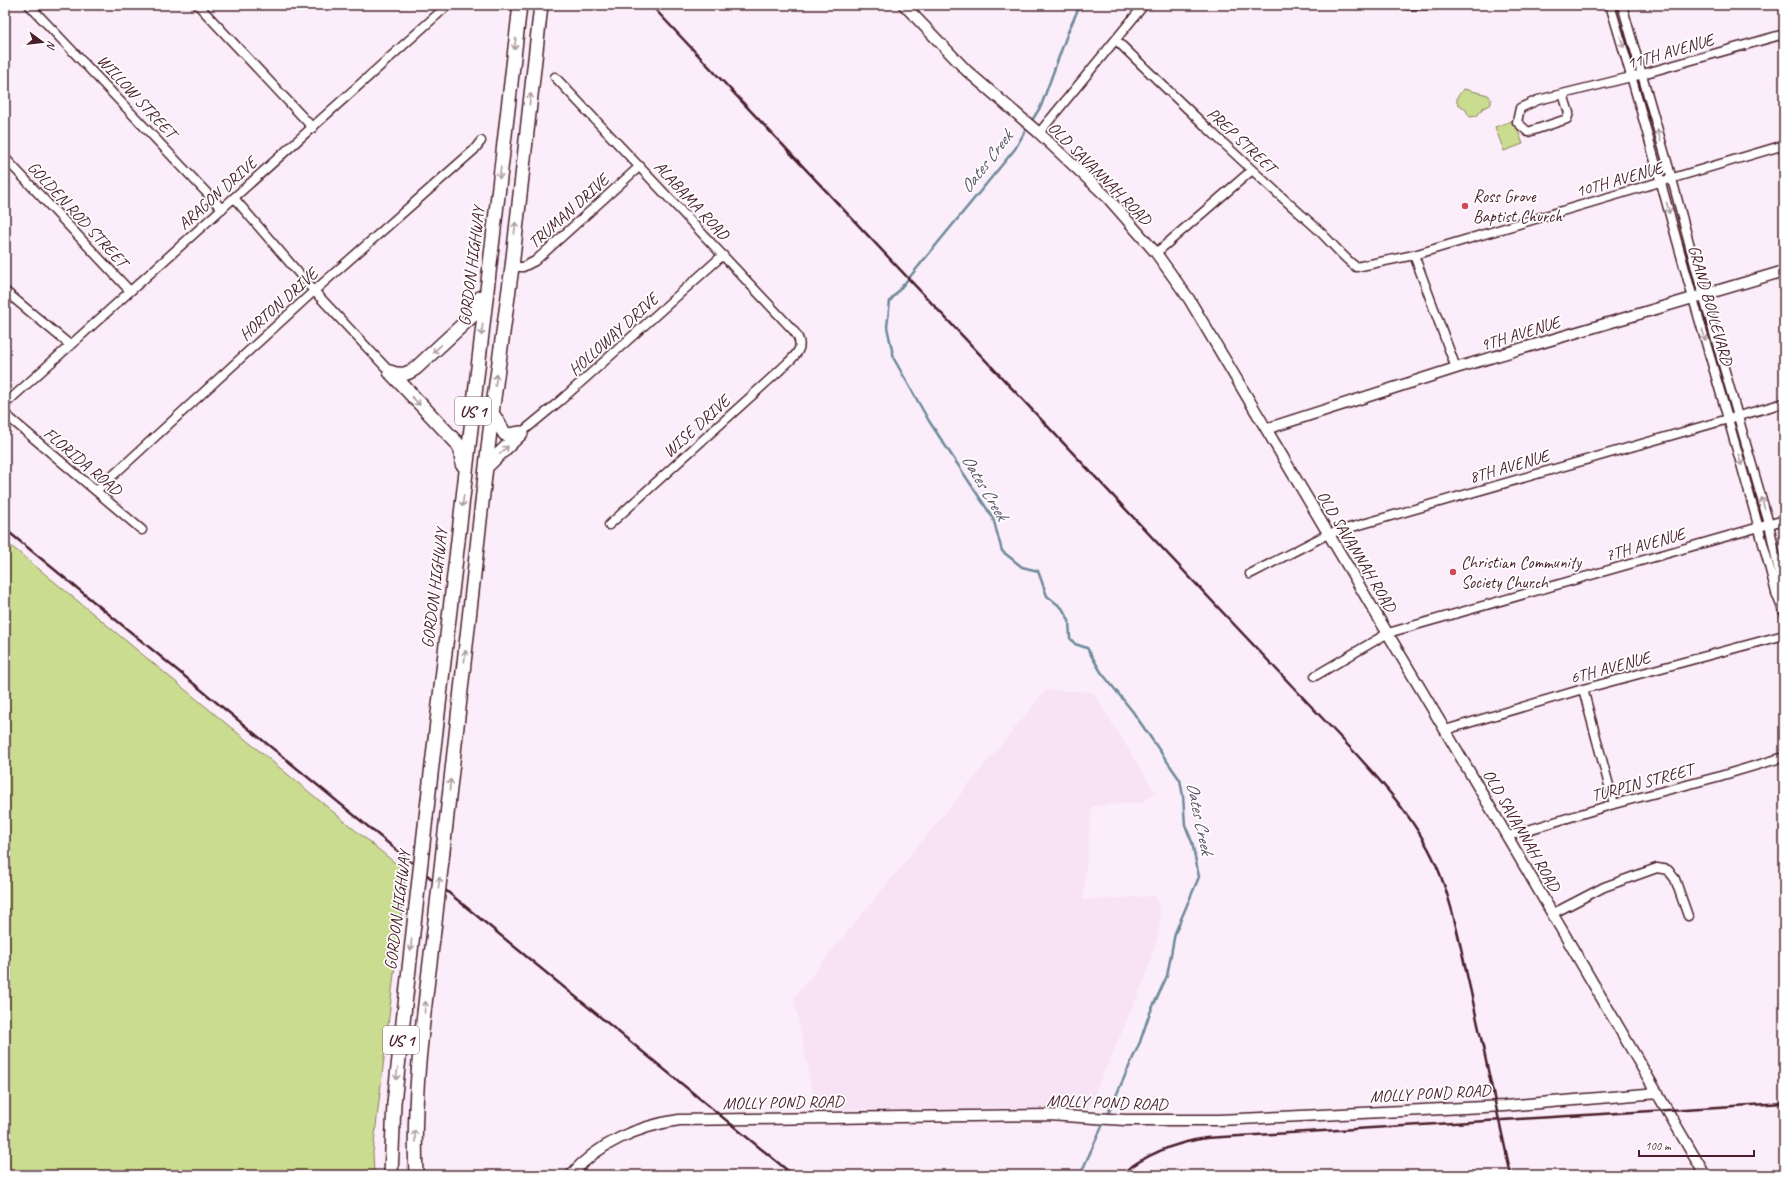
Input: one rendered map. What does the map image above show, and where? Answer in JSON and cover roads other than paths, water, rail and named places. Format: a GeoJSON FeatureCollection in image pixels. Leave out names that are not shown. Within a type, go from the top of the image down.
{"type":"FeatureCollection","features":[{"type":"Feature","properties":{"kind":"highway","name":"GORDON HIGHWAY"},"geometry":{"type":"LineString","coordinates":[[391,1175],[394,1102],[520,5]]}},
{"type":"Feature","properties":{"kind":"highway","name":"US 1"},"geometry":{"type":"LineString","coordinates":[[416,1175],[415,1131],[417,1089],[492,413],[512,267],[541,5]]}},
{"type":"Feature","properties":{"kind":"highway"},"geometry":{"type":"LineString","coordinates":[[390,372],[402,375],[408,374],[416,368],[471,317],[487,287]]}},
{"type":"Feature","properties":{"kind":"highway"},"geometry":{"type":"LineString","coordinates":[[390,372],[457,443],[461,450],[461,463],[465,479]]}},
{"type":"Feature","properties":{"kind":"highway"},"geometry":{"type":"LineString","coordinates":[[492,413],[505,434],[509,435],[521,432]]}},
{"type":"Feature","properties":{"kind":"highway"},"geometry":{"type":"LineString","coordinates":[[486,467],[521,432]]}},
{"type":"Feature","properties":{"kind":"street","name":"WILLOW STREET"},"geometry":{"type":"LineString","coordinates":[[29,5],[222,209]]}},
{"type":"Feature","properties":{"kind":"street"},"geometry":{"type":"LineString","coordinates":[[198,5],[313,128]]}},
{"type":"Feature","properties":{"kind":"street","name":"ARAGON DRIVE"},"geometry":{"type":"LineString","coordinates":[[5,404],[448,5]]}},
{"type":"Feature","properties":{"kind":"street","name":"OLD SAVANNAH ROAD"},"geometry":{"type":"LineString","coordinates":[[904,5],[967,71],[1024,120],[1107,197],[1156,253],[1189,299],[1508,836],[1704,1175]]}},
{"type":"Feature","properties":{"kind":"street"},"geometry":{"type":"LineString","coordinates":[[1035,130],[1116,40],[1144,5]]}},
{"type":"Feature","properties":{"kind":"street"},"geometry":{"type":"LineString","coordinates":[[1407,5],[1435,5]]}},
{"type":"Feature","properties":{"kind":"street","name":"GRAND BOULEVARD"},"geometry":{"type":"LineString","coordinates":[[1610,5],[1632,77],[1661,182],[1738,415],[1769,524],[1784,596]]}},
{"type":"Feature","properties":{"kind":"street","name":"GRAND BOULEVARD"},"geometry":{"type":"LineString","coordinates":[[1622,5],[1672,179],[1698,296],[1729,418],[1776,593],[1784,613]]}},
{"type":"Feature","properties":{"kind":"street","name":"11TH AVENUE"},"geometry":{"type":"LineString","coordinates":[[1564,94],[1569,114],[1567,119],[1528,132],[1517,122],[1520,108],[1538,100],[1641,75],[1784,34]]}},
{"type":"Feature","properties":{"kind":"street","name":"PREP STREET"},"geometry":{"type":"LineString","coordinates":[[1116,40],[1251,171],[1316,227],[1348,262]]}},
{"type":"Feature","properties":{"kind":"street","name":"ALABAMA ROAD"},"geometry":{"type":"LineString","coordinates":[[555,77],[793,330],[798,336],[800,346]]}},
{"type":"Feature","properties":{"kind":"street","name":"HORTON DRIVE"},"geometry":{"type":"LineString","coordinates":[[96,491],[314,291],[474,150],[481,141]]}},
{"type":"Feature","properties":{"kind":"street","name":"10TH AVENUE"},"geometry":{"type":"LineString","coordinates":[[1348,262],[1356,268],[1414,255],[1784,145]]}},
{"type":"Feature","properties":{"kind":"street","name":"GOLDEN ROD STREET"},"geometry":{"type":"LineString","coordinates":[[5,158],[130,291]]}},
{"type":"Feature","properties":{"kind":"street","name":"TRUMAN DRIVE"},"geometry":{"type":"LineString","coordinates":[[512,267],[523,267],[535,261],[640,166]]}},
{"type":"Feature","properties":{"kind":"street"},"geometry":{"type":"LineString","coordinates":[[1156,253],[1251,171]]}},
{"type":"Feature","properties":{"kind":"street"},"geometry":{"type":"LineString","coordinates":[[234,198],[314,291],[390,372]]}},
{"type":"Feature","properties":{"kind":"street","name":"HOLLOWAY DRIVE"},"geometry":{"type":"LineString","coordinates":[[521,432],[561,400],[723,255]]}},
{"type":"Feature","properties":{"kind":"street"},"geometry":{"type":"LineString","coordinates":[[1414,255],[1456,368]]}},
{"type":"Feature","properties":{"kind":"street","name":"9TH AVENUE"},"geometry":{"type":"LineString","coordinates":[[1266,429],[1456,368],[1784,272]]}},
{"type":"Feature","properties":{"kind":"street"},"geometry":{"type":"LineString","coordinates":[[5,291],[70,345]]}},
{"type":"Feature","properties":{"kind":"street","name":"WISE DRIVE"},"geometry":{"type":"LineString","coordinates":[[609,525],[779,371],[796,355],[800,346]]}},
{"type":"Feature","properties":{"kind":"street","name":"8TH AVENUE"},"geometry":{"type":"LineString","coordinates":[[1250,574],[1328,534],[1784,402]]}},
{"type":"Feature","properties":{"kind":"street","name":"FLORIDA ROAD"},"geometry":{"type":"LineString","coordinates":[[5,414],[142,530]]}},
{"type":"Feature","properties":{"kind":"street","name":"7TH AVENUE"},"geometry":{"type":"LineString","coordinates":[[1315,676],[1388,633],[1784,520]]}},
{"type":"Feature","properties":{"kind":"street","name":"6TH AVENUE"},"geometry":{"type":"LineString","coordinates":[[1445,730],[1583,690],[1784,635]]}},
{"type":"Feature","properties":{"kind":"street"},"geometry":{"type":"LineString","coordinates":[[1583,690],[1614,804]]}},
{"type":"Feature","properties":{"kind":"street","name":"TURPIN STREET"},"geometry":{"type":"LineString","coordinates":[[1508,836],[1614,804],[1717,777],[1784,756]]}},
{"type":"Feature","properties":{"kind":"street"},"geometry":{"type":"LineString","coordinates":[[1552,914],[1604,887],[1657,868],[1668,870],[1675,879],[1688,916]]}},
{"type":"Feature","properties":{"kind":"street","name":"MOLLY POND ROAD"},"geometry":{"type":"LineString","coordinates":[[571,1175],[581,1165],[623,1136],[648,1126],[679,1120],[724,1118],[1049,1115],[1125,1120],[1219,1120],[1550,1103],[1658,1094]]}},
{"type":"Feature","properties":{"kind":"waterway","name":"Oates Creek"},"geometry":{"type":"LineString","coordinates":[[1031,122],[1041,106],[1068,32],[1080,5]]}},
{"type":"Feature","properties":{"kind":"waterway","name":"Oates Creek"},"geometry":{"type":"LineString","coordinates":[[1028,126],[1015,149],[890,301],[887,327],[894,359],[929,421],[993,518],[1002,551],[1022,567],[1038,571],[1047,596],[1062,608],[1069,620],[1070,638],[1075,644],[1087,648],[1101,672],[1133,712],[1180,780],[1183,796],[1185,825],[1192,842],[1199,877],[1175,933],[1167,976],[1107,1116]]}},
{"type":"Feature","properties":{"kind":"waterway","name":"Oates Creek"},"geometry":{"type":"LineString","coordinates":[[1080,1175],[1104,1122]]}},
{"type":"Feature","properties":{"kind":"railway"},"geometry":{"type":"LineString","coordinates":[[651,5],[1357,755],[1410,819],[1435,862],[1447,893],[1459,940],[1511,1175]]}},
{"type":"Feature","properties":{"kind":"railway"},"geometry":{"type":"LineString","coordinates":[[5,529],[793,1175]]}},
{"type":"Feature","properties":{"kind":"railway"},"geometry":{"type":"LineString","coordinates":[[1120,1175],[1140,1161],[1160,1150],[1182,1143],[1206,1138],[1784,1103]]}},
{"type":"Feature","properties":{"kind":"place","name":"Ross Grove Baptist Church"},"geometry":{"type":"Point","coordinates":[1465,206]}},
{"type":"Feature","properties":{"kind":"place","name":"Christian Community Society Church"},"geometry":{"type":"Point","coordinates":[1453,572]}}]}
